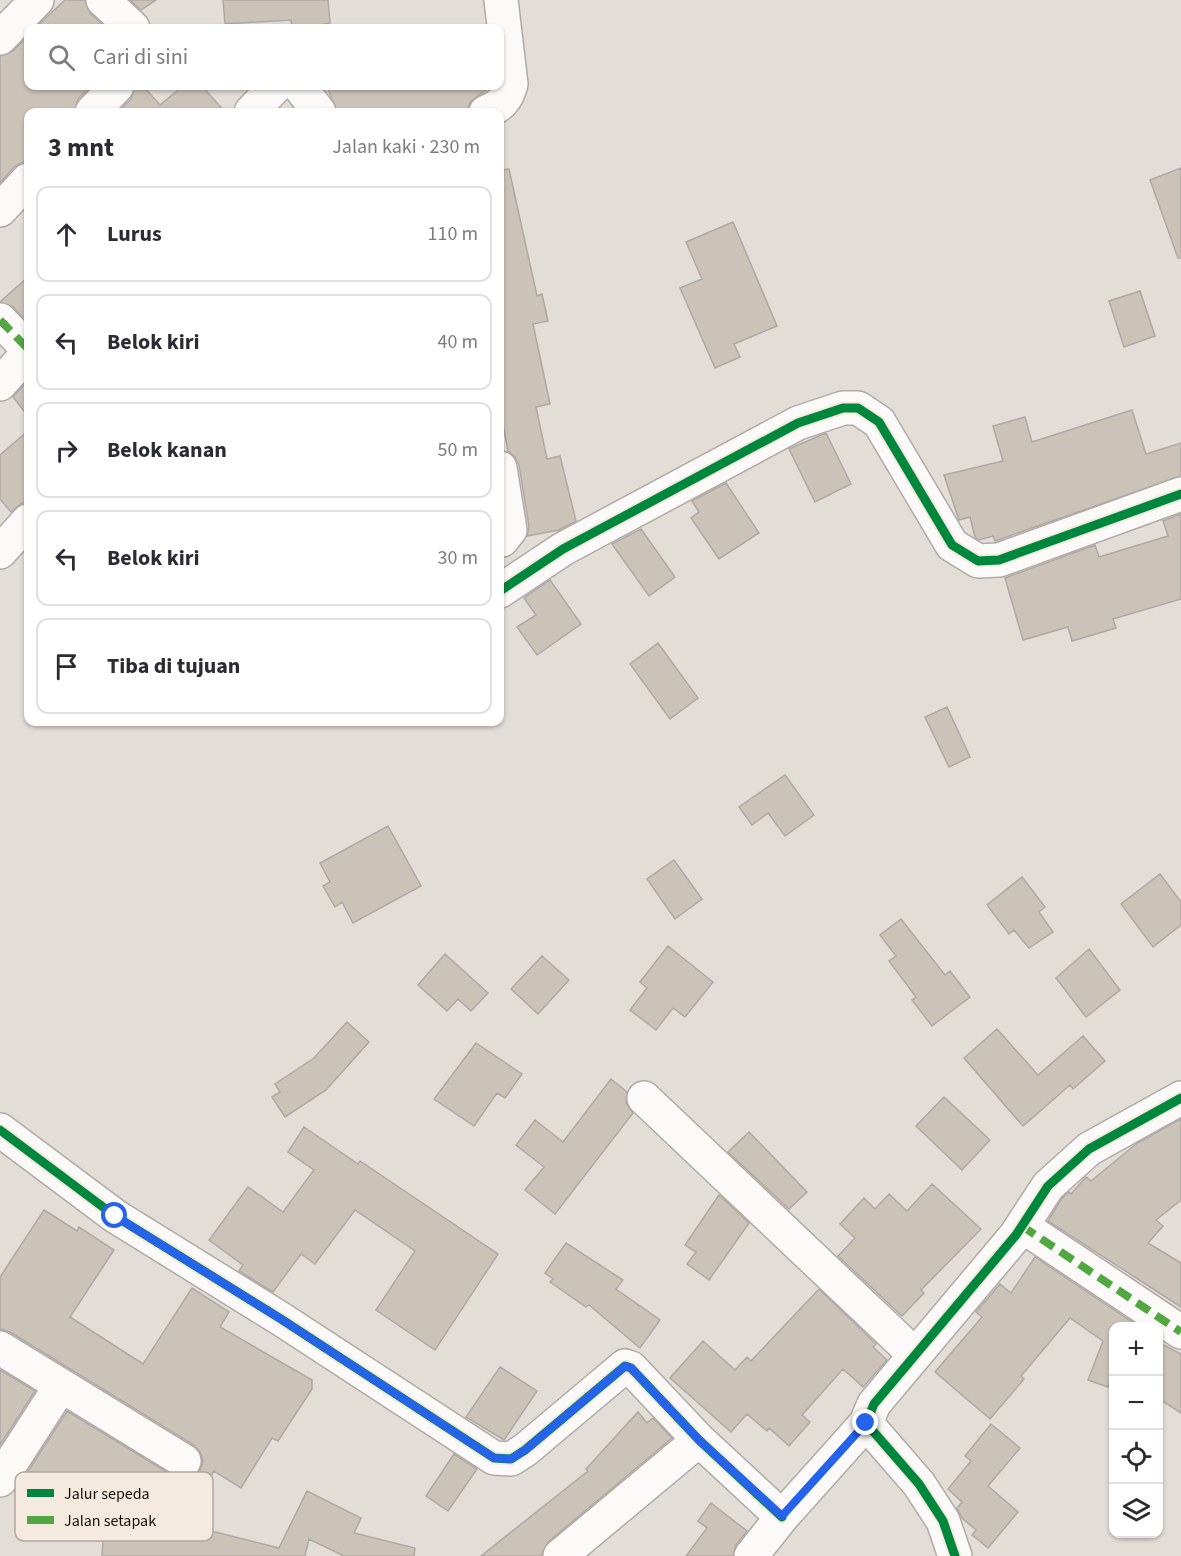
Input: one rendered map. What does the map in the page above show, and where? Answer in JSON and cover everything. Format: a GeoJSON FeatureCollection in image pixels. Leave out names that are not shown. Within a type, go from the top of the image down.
{"type":"FeatureCollection","features":[{"type":"Feature","properties":{"kind":"street"},"geometry":{"type":"LineString","coordinates":[[0,38],[37,0]]}},
{"type":"Feature","properties":{"kind":"street"},"geometry":{"type":"LineString","coordinates":[[103,0],[129,24]]}},
{"type":"Feature","properties":{"kind":"street"},"geometry":{"type":"LineString","coordinates":[[501,0],[504,24]]}},
{"type":"Feature","properties":{"kind":"street"},"geometry":{"type":"LineString","coordinates":[[496,108],[508,95],[511,84],[504,25]]}},
{"type":"Feature","properties":{"kind":"street"},"geometry":{"type":"LineString","coordinates":[[96,108],[113,90]]}},
{"type":"Feature","properties":{"kind":"street"},"geometry":{"type":"LineString","coordinates":[[255,108],[272,90]]}},
{"type":"Feature","properties":{"kind":"street"},"geometry":{"type":"LineString","coordinates":[[302,90],[316,108]]}},
{"type":"Feature","properties":{"kind":"street"},"geometry":{"type":"LineString","coordinates":[[0,210],[24,184]]}},
{"type":"Feature","properties":{"kind":"street"},"geometry":{"type":"LineString","coordinates":[[0,320],[24,347]]}},
{"type":"Feature","properties":{"kind":"street"},"geometry":{"type":"LineString","coordinates":[[0,384],[24,356]]}},
{"type":"Feature","properties":{"kind":"street"},"geometry":{"type":"LineString","coordinates":[[504,562],[507,585],[563,549],[798,423],[843,408],[858,408],[879,422],[952,545],[978,561],[999,560],[1181,494]]}},
{"type":"Feature","properties":{"kind":"street"},"geometry":{"type":"LineString","coordinates":[[504,493],[510,530],[504,536]]}},
{"type":"Feature","properties":{"kind":"street"},"geometry":{"type":"LineString","coordinates":[[0,552],[24,525]]}},
{"type":"Feature","properties":{"kind":"street"},"geometry":{"type":"LineString","coordinates":[[644,1098],[915,1355]]}},
{"type":"Feature","properties":{"kind":"street"},"geometry":{"type":"LineString","coordinates":[[751,1556],[782,1516],[866,1423],[874,1404],[1022,1226],[1048,1186],[1089,1149],[1181,1098]]}},
{"type":"Feature","properties":{"kind":"street"},"geometry":{"type":"LineString","coordinates":[[0,1130],[115,1216],[281,1319],[494,1458],[511,1459],[525,1450],[625,1366],[631,1368],[699,1440],[782,1516]]}},
{"type":"Feature","properties":{"kind":"street"},"geometry":{"type":"LineString","coordinates":[[1022,1226],[1181,1332]]}},
{"type":"Feature","properties":{"kind":"street"},"geometry":{"type":"LineString","coordinates":[[0,1348],[60,1387],[184,1461]]}},
{"type":"Feature","properties":{"kind":"street"},"geometry":{"type":"LineString","coordinates":[[0,1480],[60,1387]]}},
{"type":"Feature","properties":{"kind":"street"},"geometry":{"type":"LineString","coordinates":[[866,1423],[919,1484],[943,1521],[955,1556]]}},
{"type":"Feature","properties":{"kind":"street"},"geometry":{"type":"LineString","coordinates":[[560,1556],[699,1440]]}},
{"type":"Feature","properties":{"kind":"building"},"geometry":{"type":"Polygon","coordinates":[[[65,0],[85,0],[90,13],[102,24],[39,24],[65,0]]]}},
{"type":"Feature","properties":{"kind":"building"},"geometry":{"type":"Polygon","coordinates":[[[130,0],[156,0],[141,10],[130,0]]]}},
{"type":"Feature","properties":{"kind":"building"},"geometry":{"type":"Polygon","coordinates":[[[223,0],[328,0],[330,23],[292,24],[291,20],[225,24],[223,0]]]}},
{"type":"Feature","properties":{"kind":"building"},"geometry":{"type":"Polygon","coordinates":[[[24,40],[24,90],[87,90],[78,99],[75,108],[24,108],[24,161],[14,167],[0,183],[0,56],[13,51],[24,40]]]}},
{"type":"Feature","properties":{"kind":"building"},"geometry":{"type":"Polygon","coordinates":[[[134,90],[147,90],[160,105],[178,90],[206,90],[221,108],[122,108],[131,99],[134,90]]]}},
{"type":"Feature","properties":{"kind":"building"},"geometry":{"type":"Polygon","coordinates":[[[329,90],[486,90],[471,101],[468,108],[335,108],[329,90]]]}},
{"type":"Feature","properties":{"kind":"building"},"geometry":{"type":"Polygon","coordinates":[[[1181,168],[1181,258],[1178,258],[1150,180],[1181,168]]]}},
{"type":"Feature","properties":{"kind":"building"},"geometry":{"type":"Polygon","coordinates":[[[509,169],[537,296],[542,294],[548,321],[533,324],[550,404],[536,407],[547,459],[560,456],[576,521],[559,530],[527,536],[529,527],[519,465],[508,451],[504,430],[504,170],[509,169]]]}},
{"type":"Feature","properties":{"kind":"building"},"geometry":{"type":"Polygon","coordinates":[[[733,222],[777,326],[734,344],[740,357],[715,368],[680,288],[702,279],[686,242],[733,222]]]}},
{"type":"Feature","properties":{"kind":"building"},"geometry":{"type":"Polygon","coordinates":[[[24,281],[24,319],[13,307],[0,302],[24,281]]]}},
{"type":"Feature","properties":{"kind":"building"},"geometry":{"type":"Polygon","coordinates":[[[1140,291],[1155,336],[1124,347],[1109,301],[1140,291]]]}},
{"type":"Feature","properties":{"kind":"building"},"geometry":{"type":"Polygon","coordinates":[[[24,385],[24,411],[13,397],[24,385]]]}},
{"type":"Feature","properties":{"kind":"building"},"geometry":{"type":"Polygon","coordinates":[[[1132,410],[1146,454],[1181,443],[1181,476],[995,541],[993,536],[979,540],[975,537],[970,517],[959,520],[944,475],[1003,461],[993,426],[1025,417],[1032,442],[1132,410]]]}},
{"type":"Feature","properties":{"kind":"building"},"geometry":{"type":"Polygon","coordinates":[[[826,433],[851,484],[815,502],[789,449],[826,433]]]}},
{"type":"Feature","properties":{"kind":"building"},"geometry":{"type":"Polygon","coordinates":[[[24,434],[24,503],[11,512],[0,499],[0,455],[24,434]]]}},
{"type":"Feature","properties":{"kind":"building"},"geometry":{"type":"Polygon","coordinates":[[[726,483],[759,533],[719,559],[691,518],[699,512],[692,501],[726,483]]]}},
{"type":"Feature","properties":{"kind":"building"},"geometry":{"type":"Polygon","coordinates":[[[1181,514],[1181,599],[1113,619],[1116,628],[1072,641],[1068,627],[1023,640],[1005,578],[1095,545],[1099,557],[1168,536],[1163,521],[1181,514]]]}},
{"type":"Feature","properties":{"kind":"building"},"geometry":{"type":"Polygon","coordinates":[[[641,529],[675,577],[649,596],[612,544],[641,529]]]}},
{"type":"Feature","properties":{"kind":"building"},"geometry":{"type":"Polygon","coordinates":[[[550,580],[581,624],[537,655],[517,627],[536,615],[524,598],[550,580]]]}},
{"type":"Feature","properties":{"kind":"building"},"geometry":{"type":"Polygon","coordinates":[[[658,643],[698,698],[670,719],[630,664],[658,643]]]}},
{"type":"Feature","properties":{"kind":"building"},"geometry":{"type":"Polygon","coordinates":[[[947,707],[970,757],[949,767],[925,717],[947,707]]]}},
{"type":"Feature","properties":{"kind":"building"},"geometry":{"type":"Polygon","coordinates":[[[785,775],[814,815],[785,836],[768,813],[752,825],[739,807],[785,775]]]}},
{"type":"Feature","properties":{"kind":"building"},"geometry":{"type":"Polygon","coordinates":[[[388,826],[421,886],[353,923],[342,902],[335,907],[323,886],[330,882],[320,863],[388,826]]]}},
{"type":"Feature","properties":{"kind":"building"},"geometry":{"type":"Polygon","coordinates":[[[674,860],[702,899],[675,919],[647,879],[674,860]]]}},
{"type":"Feature","properties":{"kind":"building"},"geometry":{"type":"Polygon","coordinates":[[[1160,874],[1181,902],[1181,925],[1153,947],[1121,904],[1160,874]]]}},
{"type":"Feature","properties":{"kind":"building"},"geometry":{"type":"Polygon","coordinates":[[[1022,877],[1045,907],[1039,912],[1053,932],[1029,948],[1014,930],[1009,934],[987,905],[1022,877]]]}},
{"type":"Feature","properties":{"kind":"building"},"geometry":{"type":"Polygon","coordinates":[[[901,919],[945,975],[950,971],[970,997],[932,1026],[912,1000],[916,997],[889,961],[896,956],[880,935],[901,919]]]}},
{"type":"Feature","properties":{"kind":"building"},"geometry":{"type":"Polygon","coordinates":[[[668,946],[713,982],[685,1017],[673,1008],[656,1030],[630,1010],[647,988],[640,982],[668,946]]]}},
{"type":"Feature","properties":{"kind":"building"},"geometry":{"type":"Polygon","coordinates":[[[1089,949],[1120,990],[1086,1017],[1056,978],[1089,949]]]}},
{"type":"Feature","properties":{"kind":"building"},"geometry":{"type":"Polygon","coordinates":[[[445,954],[488,993],[471,1011],[458,999],[447,1011],[418,985],[445,954]]]}},
{"type":"Feature","properties":{"kind":"building"},"geometry":{"type":"Polygon","coordinates":[[[542,956],[569,980],[538,1014],[511,989],[542,956]]]}},
{"type":"Feature","properties":{"kind":"building"},"geometry":{"type":"Polygon","coordinates":[[[347,1022],[369,1042],[326,1090],[285,1117],[272,1097],[280,1092],[275,1084],[314,1058],[347,1022]]]}},
{"type":"Feature","properties":{"kind":"building"},"geometry":{"type":"Polygon","coordinates":[[[997,1029],[1038,1075],[1083,1036],[1105,1061],[1073,1089],[1070,1085],[1023,1126],[964,1058],[997,1029]]]}},
{"type":"Feature","properties":{"kind":"building"},"geometry":{"type":"Polygon","coordinates":[[[476,1043],[522,1074],[505,1098],[497,1093],[474,1126],[434,1099],[476,1043]]]}},
{"type":"Feature","properties":{"kind":"building"},"geometry":{"type":"Polygon","coordinates":[[[611,1079],[627,1092],[626,1103],[633,1113],[555,1214],[525,1190],[544,1167],[516,1145],[535,1120],[563,1142],[611,1079]]]}},
{"type":"Feature","properties":{"kind":"building"},"geometry":{"type":"Polygon","coordinates":[[[944,1097],[990,1140],[962,1170],[916,1126],[944,1097]]]}},
{"type":"Feature","properties":{"kind":"building"},"geometry":{"type":"Polygon","coordinates":[[[1181,1119],[1181,1200],[1156,1220],[1163,1226],[1148,1243],[1181,1263],[1181,1307],[1048,1221],[1062,1198],[1069,1192],[1071,1194],[1086,1177],[1091,1181],[1136,1144],[1181,1119]]]}},
{"type":"Feature","properties":{"kind":"building"},"geometry":{"type":"Polygon","coordinates":[[[304,1127],[358,1164],[360,1161],[498,1254],[435,1350],[376,1310],[415,1251],[355,1210],[315,1264],[301,1254],[273,1292],[239,1271],[243,1265],[209,1240],[248,1187],[283,1212],[314,1170],[288,1152],[304,1127]]]}},
{"type":"Feature","properties":{"kind":"building"},"geometry":{"type":"Polygon","coordinates":[[[749,1132],[807,1192],[789,1209],[728,1152],[749,1132]]]}},
{"type":"Feature","properties":{"kind":"building"},"geometry":{"type":"Polygon","coordinates":[[[932,1184],[981,1229],[921,1290],[924,1293],[902,1316],[838,1256],[855,1238],[840,1224],[864,1198],[875,1209],[889,1194],[907,1211],[932,1184]]]}},
{"type":"Feature","properties":{"kind":"building"},"geometry":{"type":"Polygon","coordinates":[[[719,1195],[749,1223],[709,1280],[687,1264],[696,1252],[685,1245],[719,1195]]]}},
{"type":"Feature","properties":{"kind":"building"},"geometry":{"type":"Polygon","coordinates":[[[44,1210],[77,1231],[79,1227],[114,1250],[70,1317],[143,1364],[192,1288],[229,1312],[220,1327],[312,1380],[312,1389],[278,1441],[272,1438],[241,1488],[214,1471],[198,1472],[203,1461],[194,1445],[10,1332],[0,1329],[0,1277],[44,1210]]]}},
{"type":"Feature","properties":{"kind":"building"},"geometry":{"type":"Polygon","coordinates":[[[566,1243],[623,1280],[616,1289],[660,1320],[640,1348],[589,1305],[586,1307],[550,1282],[553,1279],[545,1273],[566,1243]]]}},
{"type":"Feature","properties":{"kind":"building"},"geometry":{"type":"Polygon","coordinates":[[[1035,1257],[1132,1322],[1109,1322],[1108,1387],[1088,1380],[1103,1341],[1070,1318],[1021,1376],[1024,1379],[990,1419],[935,1372],[982,1317],[976,1312],[1000,1284],[1011,1293],[1035,1257]]]}},
{"type":"Feature","properties":{"kind":"building"},"geometry":{"type":"Polygon","coordinates":[[[819,1289],[876,1344],[873,1347],[887,1360],[863,1387],[843,1369],[802,1415],[810,1422],[789,1446],[769,1428],[767,1431],[747,1414],[731,1432],[670,1378],[703,1341],[735,1370],[747,1357],[751,1361],[819,1289]]]}},
{"type":"Feature","properties":{"kind":"building"},"geometry":{"type":"Polygon","coordinates":[[[1163,1345],[1181,1354],[1181,1413],[1163,1401],[1163,1345]]]}},
{"type":"Feature","properties":{"kind":"building"},"geometry":{"type":"Polygon","coordinates":[[[500,1367],[537,1391],[504,1440],[466,1417],[500,1367]]]}},
{"type":"Feature","properties":{"kind":"building"},"geometry":{"type":"Polygon","coordinates":[[[0,1370],[35,1391],[0,1445],[0,1370]]]}},
{"type":"Feature","properties":{"kind":"building"},"geometry":{"type":"Polygon","coordinates":[[[67,1411],[167,1472],[28,1472],[67,1411]]]}},
{"type":"Feature","properties":{"kind":"building"},"geometry":{"type":"Polygon","coordinates":[[[638,1412],[647,1423],[653,1418],[672,1438],[548,1542],[541,1556],[481,1556],[588,1471],[586,1469],[638,1412]]]}},
{"type":"Feature","properties":{"kind":"building"},"geometry":{"type":"Polygon","coordinates":[[[991,1424],[1020,1448],[988,1486],[1018,1512],[988,1548],[972,1535],[976,1530],[962,1518],[957,1508],[962,1502],[948,1489],[971,1461],[965,1456],[991,1424]]]}},
{"type":"Feature","properties":{"kind":"building"},"geometry":{"type":"Polygon","coordinates":[[[454,1454],[477,1469],[448,1511],[426,1496],[454,1454]]]}},
{"type":"Feature","properties":{"kind":"building"},"geometry":{"type":"Polygon","coordinates":[[[307,1491],[361,1518],[354,1533],[415,1548],[414,1556],[344,1556],[309,1539],[305,1556],[102,1556],[103,1541],[213,1541],[213,1531],[279,1548],[307,1491]]]}},
{"type":"Feature","properties":{"kind":"building"},"geometry":{"type":"Polygon","coordinates":[[[711,1503],[747,1531],[736,1545],[733,1556],[686,1556],[707,1528],[698,1521],[711,1503]]]}},
{"type":"Feature","properties":{"kind":"marked path"},"geometry":{"type":"LineString","coordinates":[[0,320],[24,345]]}},
{"type":"Feature","properties":{"kind":"marked path"},"geometry":{"type":"LineString","coordinates":[[1022,1226],[1181,1332]]}},
{"type":"Feature","properties":{"kind":"cycle path"},"geometry":{"type":"LineString","coordinates":[[504,588],[563,549],[798,423],[843,408],[858,408],[879,422],[952,545],[978,561],[999,560],[1181,494]]}},
{"type":"Feature","properties":{"kind":"cycle path"},"geometry":{"type":"LineString","coordinates":[[955,1556],[943,1521],[919,1484],[866,1423],[874,1404],[1016,1235],[1048,1186],[1089,1149],[1181,1098]]}},
{"type":"Feature","properties":{"kind":"cycle path"},"geometry":{"type":"LineString","coordinates":[[0,1130],[115,1216],[281,1319],[494,1458],[511,1459],[525,1450],[625,1366],[631,1368],[699,1440],[782,1517]]}},
{"type":"Feature","properties":{"kind":"route"},"geometry":{"type":"LineString","coordinates":[[115,1216],[281,1319],[494,1458],[511,1459],[525,1450],[625,1366],[631,1368],[699,1440],[782,1516],[866,1423]]}}]}
